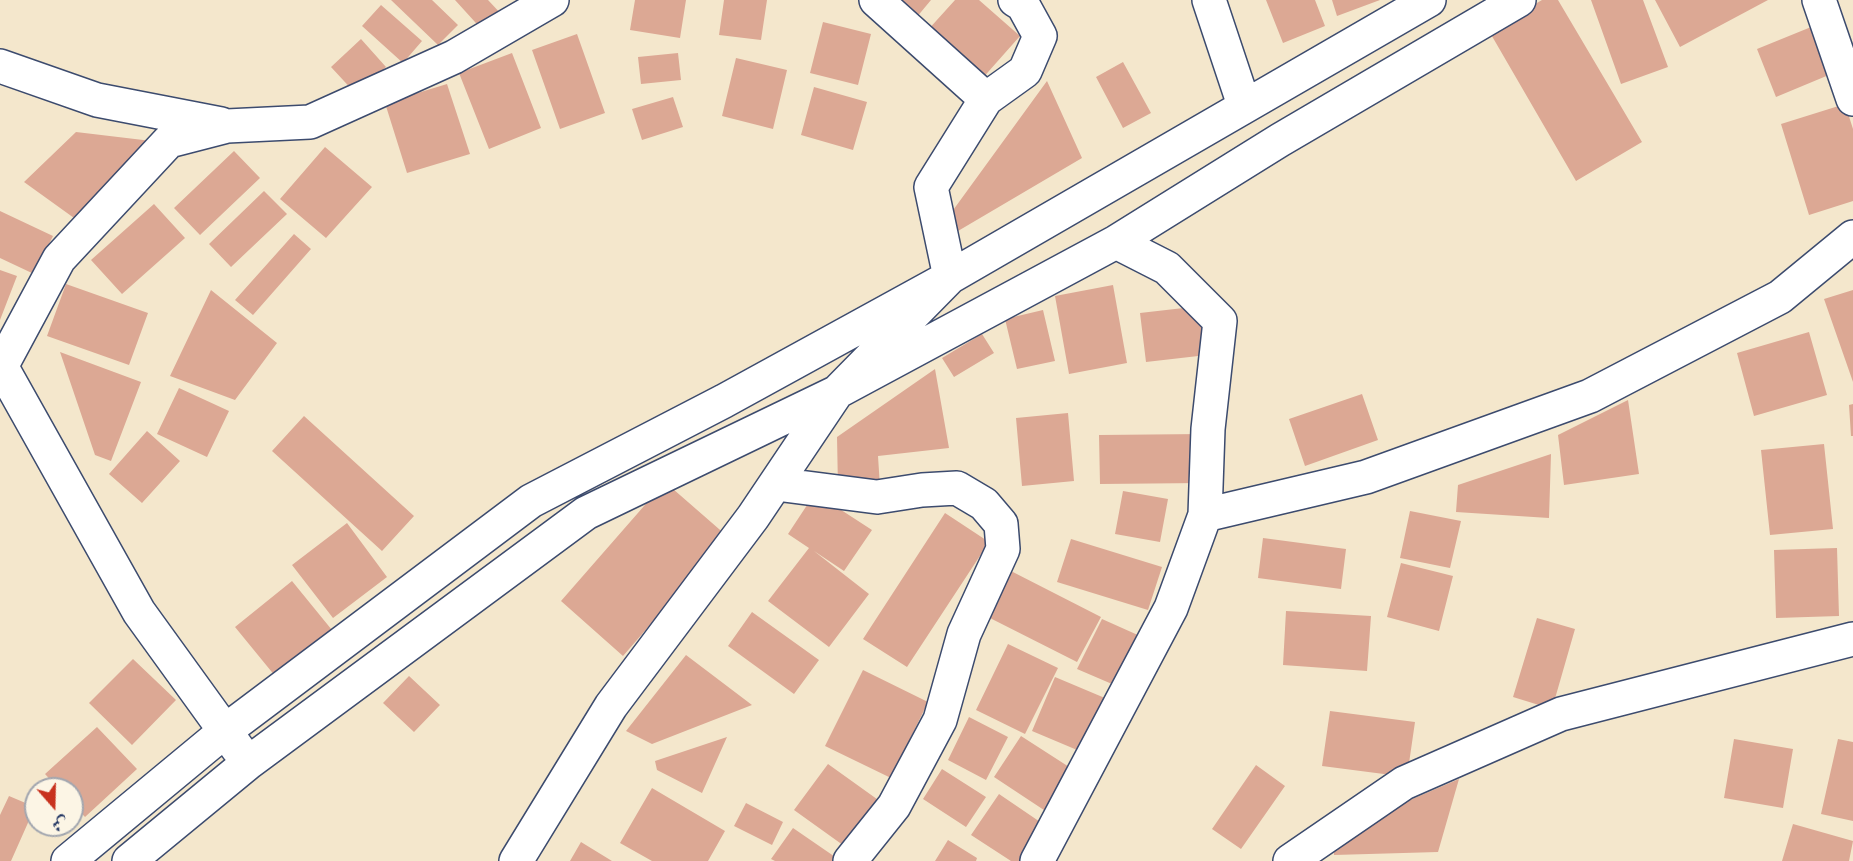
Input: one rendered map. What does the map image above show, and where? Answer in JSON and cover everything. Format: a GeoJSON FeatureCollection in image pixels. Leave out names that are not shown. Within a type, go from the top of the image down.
{"type":"FeatureCollection","features":[{"type":"Feature","properties":{"kind":"street"},"geometry":{"type":"LineString","coordinates":[[248,763],[139,612],[1,365],[59,259],[169,141],[227,126],[310,122],[454,57],[552,0]]}},
{"type":"Feature","properties":{"kind":"street"},"geometry":{"type":"LineString","coordinates":[[876,0],[986,99]]}},
{"type":"Feature","properties":{"kind":"street"},"geometry":{"type":"LineString","coordinates":[[950,277],[931,187],[986,99],[1024,71],[1040,36],[1023,5],[1015,0]]}},
{"type":"Feature","properties":{"kind":"street"},"geometry":{"type":"LineString","coordinates":[[1209,0],[1244,105]]}},
{"type":"Feature","properties":{"kind":"street"},"geometry":{"type":"LineString","coordinates":[[68,861],[225,731],[531,501],[724,401],[950,277],[1429,0]]}},
{"type":"Feature","properties":{"kind":"street"},"geometry":{"type":"LineString","coordinates":[[129,861],[248,763],[586,513],[837,392],[1116,242],[1280,140],[1519,0]]}},
{"type":"Feature","properties":{"kind":"street"},"geometry":{"type":"LineString","coordinates":[[1819,0],[1853,99]]}},
{"type":"Feature","properties":{"kind":"street"},"geometry":{"type":"LineString","coordinates":[[0,66],[97,100],[227,126]]}},
{"type":"Feature","properties":{"kind":"street"},"geometry":{"type":"LineString","coordinates":[[1205,515],[1366,477],[1590,396],[1780,297],[1853,237]]}},
{"type":"Feature","properties":{"kind":"street"},"geometry":{"type":"LineString","coordinates":[[1037,861],[1171,609],[1205,515],[1208,429],[1220,321],[1167,268],[1116,242]]}},
{"type":"Feature","properties":{"kind":"street"},"geometry":{"type":"LineString","coordinates":[[516,861],[611,706],[776,484],[837,392],[950,277]]}},
{"type":"Feature","properties":{"kind":"street"},"geometry":{"type":"LineString","coordinates":[[776,484],[878,496],[957,488],[984,504],[1001,524],[1003,549],[964,634],[940,720],[894,806],[850,861]]}},
{"type":"Feature","properties":{"kind":"street"},"geometry":{"type":"LineString","coordinates":[[1290,861],[1404,783],[1560,714],[1853,639]]}},
{"type":"Feature","properties":{"kind":"building"},"geometry":{"type":"Polygon","coordinates":[[[391,0],[432,0],[458,25],[438,45],[391,0]]]}},
{"type":"Feature","properties":{"kind":"building"},"geometry":{"type":"Polygon","coordinates":[[[455,0],[488,0],[503,16],[485,33],[455,0]]]}},
{"type":"Feature","properties":{"kind":"building"},"geometry":{"type":"Polygon","coordinates":[[[635,0],[686,0],[680,38],[630,30],[635,0]]]}},
{"type":"Feature","properties":{"kind":"building"},"geometry":{"type":"Polygon","coordinates":[[[724,0],[767,0],[761,40],[719,35],[724,0]]]}},
{"type":"Feature","properties":{"kind":"building"},"geometry":{"type":"Polygon","coordinates":[[[894,0],[931,0],[916,18],[894,0]]]}},
{"type":"Feature","properties":{"kind":"building"},"geometry":{"type":"Polygon","coordinates":[[[955,0],[979,0],[1020,36],[981,80],[927,31],[955,0]]]}},
{"type":"Feature","properties":{"kind":"building"},"geometry":{"type":"Polygon","coordinates":[[[1266,0],[1315,0],[1325,26],[1283,43],[1266,0]]]}},
{"type":"Feature","properties":{"kind":"building"},"geometry":{"type":"Polygon","coordinates":[[[1332,0],[1380,0],[1337,16],[1332,0]]]}},
{"type":"Feature","properties":{"kind":"building"},"geometry":{"type":"Polygon","coordinates":[[[1542,0],[1558,0],[1642,142],[1576,181],[1489,31],[1542,0]]]}},
{"type":"Feature","properties":{"kind":"building"},"geometry":{"type":"Polygon","coordinates":[[[1591,0],[1643,0],[1668,67],[1621,84],[1591,0]]]}},
{"type":"Feature","properties":{"kind":"building"},"geometry":{"type":"Polygon","coordinates":[[[1655,0],[1768,0],[1680,47],[1655,0]]]}},
{"type":"Feature","properties":{"kind":"building"},"geometry":{"type":"Polygon","coordinates":[[[381,5],[422,41],[403,63],[362,26],[381,5]]]}},
{"type":"Feature","properties":{"kind":"building"},"geometry":{"type":"Polygon","coordinates":[[[823,22],[871,34],[858,85],[810,73],[823,22]]]}},
{"type":"Feature","properties":{"kind":"building"},"geometry":{"type":"Polygon","coordinates":[[[1816,25],[1836,72],[1776,97],[1757,49],[1816,25]]]}},
{"type":"Feature","properties":{"kind":"building"},"geometry":{"type":"Polygon","coordinates":[[[577,34],[605,113],[560,129],[532,50],[577,34]]]}},
{"type":"Feature","properties":{"kind":"building"},"geometry":{"type":"Polygon","coordinates":[[[361,39],[386,67],[356,94],[331,67],[361,39]]]}},
{"type":"Feature","properties":{"kind":"building"},"geometry":{"type":"Polygon","coordinates":[[[512,53],[541,128],[489,149],[459,73],[512,53]]]}},
{"type":"Feature","properties":{"kind":"building"},"geometry":{"type":"Polygon","coordinates":[[[678,53],[681,80],[641,84],[638,57],[678,53]]]}},
{"type":"Feature","properties":{"kind":"building"},"geometry":{"type":"Polygon","coordinates":[[[736,58],[787,70],[773,129],[722,116],[736,58]]]}},
{"type":"Feature","properties":{"kind":"building"},"geometry":{"type":"Polygon","coordinates":[[[1123,62],[1151,113],[1123,128],[1096,77],[1123,62]]]}},
{"type":"Feature","properties":{"kind":"building"},"geometry":{"type":"Polygon","coordinates":[[[1047,81],[1082,158],[958,231],[951,213],[1047,81]]]}},
{"type":"Feature","properties":{"kind":"building"},"geometry":{"type":"Polygon","coordinates":[[[447,84],[470,154],[407,173],[385,103],[447,84]]]}},
{"type":"Feature","properties":{"kind":"building"},"geometry":{"type":"Polygon","coordinates":[[[814,87],[867,102],[853,150],[801,135],[814,87]]]}},
{"type":"Feature","properties":{"kind":"building"},"geometry":{"type":"Polygon","coordinates":[[[673,97],[683,127],[642,140],[632,109],[673,97]]]}},
{"type":"Feature","properties":{"kind":"building"},"geometry":{"type":"Polygon","coordinates":[[[1845,104],[1853,129],[1853,201],[1809,215],[1781,124],[1845,104]]]}},
{"type":"Feature","properties":{"kind":"building"},"geometry":{"type":"Polygon","coordinates":[[[76,132],[160,142],[81,223],[24,182],[76,132]]]}},
{"type":"Feature","properties":{"kind":"building"},"geometry":{"type":"Polygon","coordinates":[[[325,147],[372,187],[326,238],[280,199],[325,147]]]}},
{"type":"Feature","properties":{"kind":"building"},"geometry":{"type":"Polygon","coordinates":[[[234,151],[260,178],[200,235],[174,208],[234,151]]]}},
{"type":"Feature","properties":{"kind":"building"},"geometry":{"type":"Polygon","coordinates":[[[264,191],[287,214],[231,267],[209,244],[264,191]]]}},
{"type":"Feature","properties":{"kind":"building"},"geometry":{"type":"Polygon","coordinates":[[[154,204],[185,238],[122,294],[91,260],[154,204]]]}},
{"type":"Feature","properties":{"kind":"building"},"geometry":{"type":"Polygon","coordinates":[[[0,211],[53,236],[34,274],[0,258],[0,211]]]}},
{"type":"Feature","properties":{"kind":"building"},"geometry":{"type":"Polygon","coordinates":[[[294,234],[311,249],[253,315],[235,300],[294,234]]]}},
{"type":"Feature","properties":{"kind":"building"},"geometry":{"type":"Polygon","coordinates":[[[0,270],[17,276],[0,320],[0,270]]]}},
{"type":"Feature","properties":{"kind":"building"},"geometry":{"type":"Polygon","coordinates":[[[66,284],[148,313],[129,365],[47,336],[66,284]]]}},
{"type":"Feature","properties":{"kind":"building"},"geometry":{"type":"Polygon","coordinates":[[[1113,285],[1127,363],[1069,374],[1055,296],[1113,285]]]}},
{"type":"Feature","properties":{"kind":"building"},"geometry":{"type":"Polygon","coordinates":[[[211,290],[277,343],[235,400],[170,376],[211,290]]]}},
{"type":"Feature","properties":{"kind":"building"},"geometry":{"type":"Polygon","coordinates":[[[1853,290],[1853,382],[1824,299],[1853,290]]]}},
{"type":"Feature","properties":{"kind":"building"},"geometry":{"type":"Polygon","coordinates":[[[1201,306],[1207,355],[1146,362],[1140,313],[1201,306]]]}},
{"type":"Feature","properties":{"kind":"building"},"geometry":{"type":"Polygon","coordinates":[[[1043,310],[1055,361],[1017,369],[1005,319],[1043,310]]]}},
{"type":"Feature","properties":{"kind":"building"},"geometry":{"type":"Polygon","coordinates":[[[1809,332],[1827,395],[1754,416],[1737,353],[1809,332]]]}},
{"type":"Feature","properties":{"kind":"building"},"geometry":{"type":"Polygon","coordinates":[[[982,334],[994,353],[954,377],[942,358],[982,334]]]}},
{"type":"Feature","properties":{"kind":"building"},"geometry":{"type":"Polygon","coordinates":[[[60,352],[141,382],[111,461],[95,455],[60,352]]]}},
{"type":"Feature","properties":{"kind":"building"},"geometry":{"type":"Polygon","coordinates":[[[935,369],[949,448],[878,456],[880,487],[838,488],[837,437],[935,369]]]}},
{"type":"Feature","properties":{"kind":"building"},"geometry":{"type":"Polygon","coordinates":[[[179,388],[229,411],[207,457],[157,434],[179,388]]]}},
{"type":"Feature","properties":{"kind":"building"},"geometry":{"type":"Polygon","coordinates":[[[1362,394],[1378,440],[1305,466],[1289,419],[1362,394]]]}},
{"type":"Feature","properties":{"kind":"building"},"geometry":{"type":"Polygon","coordinates":[[[1628,400],[1639,474],[1564,485],[1558,435],[1628,400]]]}},
{"type":"Feature","properties":{"kind":"building"},"geometry":{"type":"Polygon","coordinates":[[[1853,404],[1853,436],[1851,436],[1849,405],[1853,404]]]}},
{"type":"Feature","properties":{"kind":"building"},"geometry":{"type":"Polygon","coordinates":[[[1068,413],[1074,481],[1022,486],[1016,418],[1068,413]]]}},
{"type":"Feature","properties":{"kind":"building"},"geometry":{"type":"Polygon","coordinates":[[[304,416],[414,516],[382,551],[272,451],[304,416]]]}},
{"type":"Feature","properties":{"kind":"building"},"geometry":{"type":"Polygon","coordinates":[[[147,431],[180,461],[142,503],[109,474],[147,431]]]}},
{"type":"Feature","properties":{"kind":"building"},"geometry":{"type":"Polygon","coordinates":[[[1202,434],[1202,483],[1100,484],[1099,435],[1202,434]]]}},
{"type":"Feature","properties":{"kind":"building"},"geometry":{"type":"Polygon","coordinates":[[[1824,444],[1833,529],[1770,535],[1761,450],[1824,444]]]}},
{"type":"Feature","properties":{"kind":"building"},"geometry":{"type":"Polygon","coordinates":[[[1551,454],[1549,518],[1456,512],[1458,485],[1551,454]]]}},
{"type":"Feature","properties":{"kind":"building"},"geometry":{"type":"Polygon","coordinates":[[[665,482],[727,536],[623,656],[561,601],[665,482]]]}},
{"type":"Feature","properties":{"kind":"building"},"geometry":{"type":"Polygon","coordinates":[[[1123,491],[1168,499],[1160,542],[1115,534],[1123,491]]]}},
{"type":"Feature","properties":{"kind":"building"},"geometry":{"type":"Polygon","coordinates":[[[815,493],[872,530],[844,571],[814,551],[869,594],[829,647],[768,601],[809,548],[788,534],[815,493]]]}},
{"type":"Feature","properties":{"kind":"building"},"geometry":{"type":"Polygon","coordinates":[[[1410,511],[1461,521],[1450,568],[1400,558],[1410,511]]]}},
{"type":"Feature","properties":{"kind":"building"},"geometry":{"type":"Polygon","coordinates":[[[945,513],[989,542],[907,667],[863,639],[945,513]]]}},
{"type":"Feature","properties":{"kind":"building"},"geometry":{"type":"Polygon","coordinates":[[[347,523],[387,577],[333,618],[292,565],[347,523]]]}},
{"type":"Feature","properties":{"kind":"building"},"geometry":{"type":"Polygon","coordinates":[[[1263,538],[1346,549],[1341,589],[1258,578],[1263,538]]]}},
{"type":"Feature","properties":{"kind":"building"},"geometry":{"type":"Polygon","coordinates":[[[1071,539],[1162,567],[1148,610],[1057,582],[1071,539]]]}},
{"type":"Feature","properties":{"kind":"building"},"geometry":{"type":"Polygon","coordinates":[[[1837,548],[1839,616],[1776,618],[1774,550],[1837,548]]]}},
{"type":"Feature","properties":{"kind":"building"},"geometry":{"type":"Polygon","coordinates":[[[1401,563],[1453,576],[1439,631],[1387,617],[1401,563]]]}},
{"type":"Feature","properties":{"kind":"building"},"geometry":{"type":"Polygon","coordinates":[[[1007,569],[1101,617],[1077,662],[984,615],[1007,569]]]}},
{"type":"Feature","properties":{"kind":"building"},"geometry":{"type":"Polygon","coordinates":[[[292,581],[336,635],[280,682],[235,627],[292,581]]]}},
{"type":"Feature","properties":{"kind":"building"},"geometry":{"type":"Polygon","coordinates":[[[1286,611],[1371,616],[1367,671],[1283,665],[1286,611]]]}},
{"type":"Feature","properties":{"kind":"building"},"geometry":{"type":"Polygon","coordinates":[[[752,612],[819,660],[794,694],[728,646],[752,612]]]}},
{"type":"Feature","properties":{"kind":"building"},"geometry":{"type":"Polygon","coordinates":[[[1537,618],[1575,629],[1552,709],[1513,697],[1537,618]]]}},
{"type":"Feature","properties":{"kind":"building"},"geometry":{"type":"Polygon","coordinates":[[[1102,619],[1149,640],[1126,690],[1077,669],[1102,619]]]}},
{"type":"Feature","properties":{"kind":"building"},"geometry":{"type":"Polygon","coordinates":[[[1008,644],[1058,668],[1025,734],[976,710],[1008,644]]]}},
{"type":"Feature","properties":{"kind":"building"},"geometry":{"type":"Polygon","coordinates":[[[686,655],[752,705],[652,744],[626,731],[686,655]]]}},
{"type":"Feature","properties":{"kind":"building"},"geometry":{"type":"Polygon","coordinates":[[[133,659],[176,700],[132,745],[89,703],[133,659]]]}},
{"type":"Feature","properties":{"kind":"building"},"geometry":{"type":"Polygon","coordinates":[[[863,670],[928,702],[891,778],[825,746],[863,670]]]}},
{"type":"Feature","properties":{"kind":"building"},"geometry":{"type":"Polygon","coordinates":[[[409,676],[440,705],[414,732],[383,703],[409,676]]]}},
{"type":"Feature","properties":{"kind":"building"},"geometry":{"type":"Polygon","coordinates":[[[1055,677],[1112,701],[1089,755],[1032,731],[1055,677]]]}},
{"type":"Feature","properties":{"kind":"building"},"geometry":{"type":"Polygon","coordinates":[[[1330,711],[1415,722],[1407,777],[1322,766],[1330,711]]]}},
{"type":"Feature","properties":{"kind":"building"},"geometry":{"type":"Polygon","coordinates":[[[969,717],[1008,737],[986,780],[948,760],[969,717]]]}},
{"type":"Feature","properties":{"kind":"building"},"geometry":{"type":"Polygon","coordinates":[[[97,727],[137,769],[85,817],[84,777],[48,777],[45,774],[97,727]]]}},
{"type":"Feature","properties":{"kind":"building"},"geometry":{"type":"Polygon","coordinates":[[[1021,736],[1080,774],[1053,816],[994,777],[1021,736]]]}},
{"type":"Feature","properties":{"kind":"building"},"geometry":{"type":"Polygon","coordinates":[[[727,737],[702,793],[657,770],[655,761],[727,737]]]}},
{"type":"Feature","properties":{"kind":"building"},"geometry":{"type":"Polygon","coordinates":[[[1734,739],[1793,749],[1783,808],[1724,798],[1734,739]]]}},
{"type":"Feature","properties":{"kind":"building"},"geometry":{"type":"Polygon","coordinates":[[[1838,739],[1853,742],[1853,821],[1821,814],[1838,739]]]}},
{"type":"Feature","properties":{"kind":"building"},"geometry":{"type":"Polygon","coordinates":[[[828,764],[888,807],[854,853],[794,810],[828,764]]]}},
{"type":"Feature","properties":{"kind":"building"},"geometry":{"type":"Polygon","coordinates":[[[1256,765],[1285,786],[1241,849],[1212,829],[1256,765]]]}},
{"type":"Feature","properties":{"kind":"building"},"geometry":{"type":"Polygon","coordinates":[[[942,769],[986,797],[966,827],[923,799],[942,769]]]}},
{"type":"Feature","properties":{"kind":"building"},"geometry":{"type":"Polygon","coordinates":[[[1459,779],[1438,852],[1334,855],[1333,833],[1459,779]]]}},
{"type":"Feature","properties":{"kind":"building"},"geometry":{"type":"Polygon","coordinates":[[[652,788],[725,831],[708,861],[652,861],[620,843],[652,788]]]}},
{"type":"Feature","properties":{"kind":"building"},"geometry":{"type":"Polygon","coordinates":[[[999,794],[1049,828],[1027,861],[1011,861],[971,835],[999,794]]]}},
{"type":"Feature","properties":{"kind":"building"},"geometry":{"type":"Polygon","coordinates":[[[9,796],[24,802],[24,832],[11,861],[0,861],[0,815],[9,796]]]}},
{"type":"Feature","properties":{"kind":"building"},"geometry":{"type":"Polygon","coordinates":[[[746,803],[783,822],[772,845],[734,826],[746,803]]]}},
{"type":"Feature","properties":{"kind":"building"},"geometry":{"type":"Polygon","coordinates":[[[1793,824],[1853,841],[1849,861],[1782,861],[1793,824]]]}},
{"type":"Feature","properties":{"kind":"building"},"geometry":{"type":"Polygon","coordinates":[[[793,828],[841,861],[775,861],[771,859],[793,828]]]}},
{"type":"Feature","properties":{"kind":"building"},"geometry":{"type":"Polygon","coordinates":[[[948,840],[977,858],[976,861],[935,861],[948,840]]]}},
{"type":"Feature","properties":{"kind":"building"},"geometry":{"type":"Polygon","coordinates":[[[581,842],[612,861],[570,861],[581,842]]]}}]}
